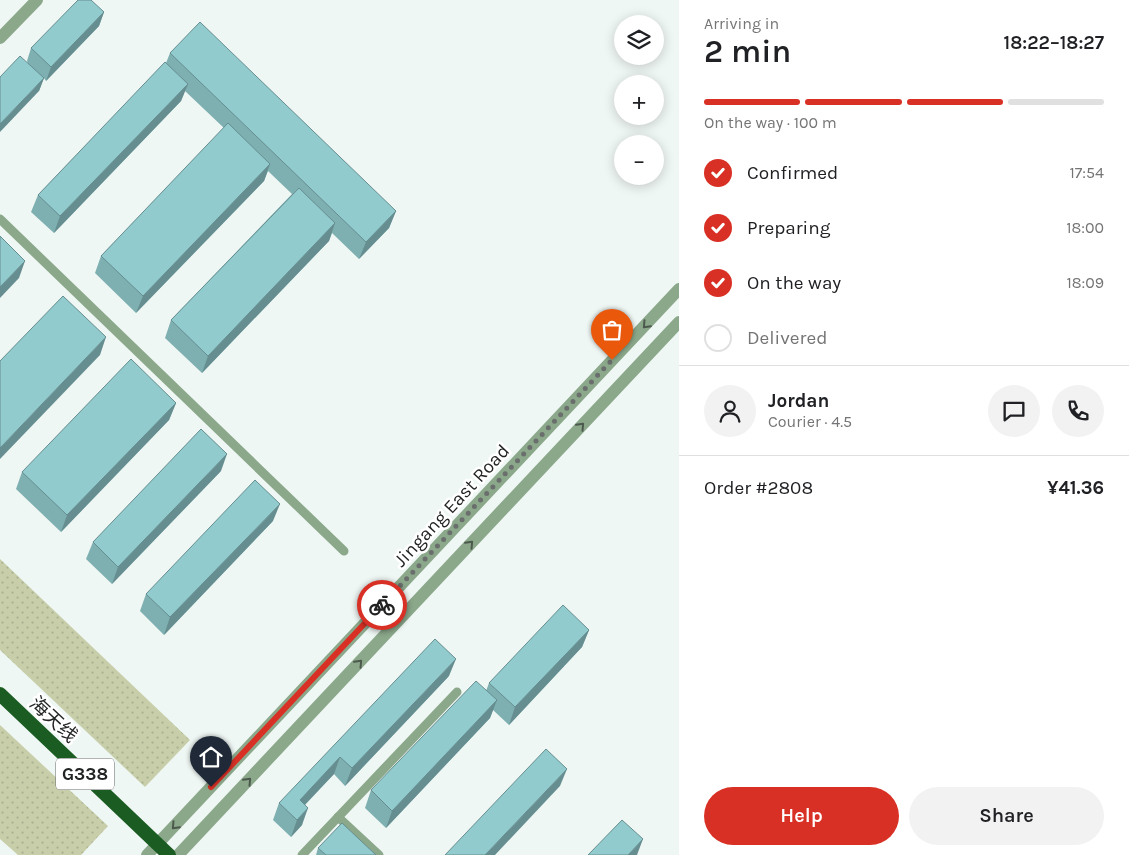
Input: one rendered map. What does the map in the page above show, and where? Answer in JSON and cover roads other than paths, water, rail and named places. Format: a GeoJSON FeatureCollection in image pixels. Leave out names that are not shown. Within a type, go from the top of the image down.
{"type":"FeatureCollection","features":[{"type":"Feature","properties":{"kind":"highway","name":"海天线"},"geometry":{"type":"LineString","coordinates":[[0,694],[169,855]]}},
{"type":"Feature","properties":{"kind":"street"},"geometry":{"type":"LineString","coordinates":[[0,38],[37,0]]}},
{"type":"Feature","properties":{"kind":"street","name":"Jingang East Road"},"geometry":{"type":"LineString","coordinates":[[147,855],[679,289]]}},
{"type":"Feature","properties":{"kind":"street"},"geometry":{"type":"LineString","coordinates":[[178,855],[679,322]]}},
{"type":"Feature","properties":{"kind":"lane"},"geometry":{"type":"LineString","coordinates":[[0,219],[344,551]]}},
{"type":"Feature","properties":{"kind":"lane"},"geometry":{"type":"LineString","coordinates":[[302,855],[457,692]]}},
{"type":"Feature","properties":{"kind":"lane"},"geometry":{"type":"LineString","coordinates":[[338,817],[379,855]]}}]}
